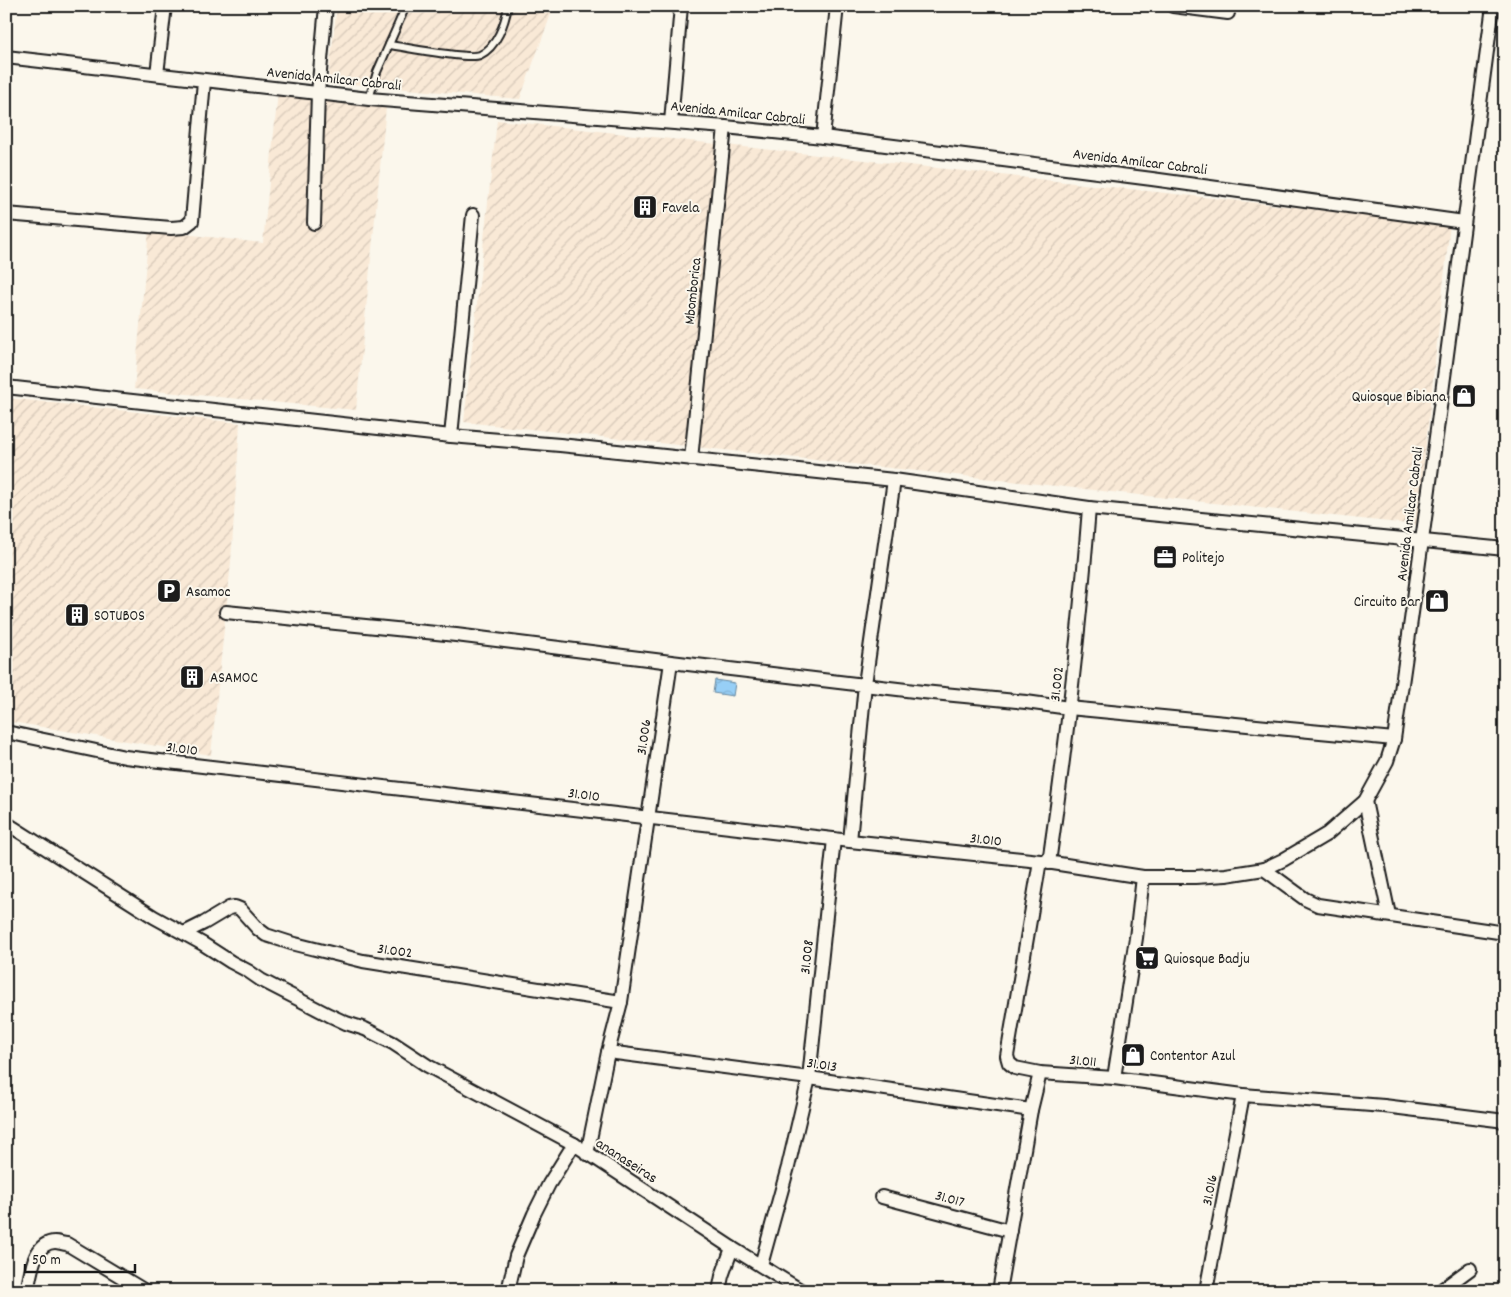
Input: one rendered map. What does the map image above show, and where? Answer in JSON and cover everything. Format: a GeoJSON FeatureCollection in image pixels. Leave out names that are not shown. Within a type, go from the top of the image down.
{"type":"FeatureCollection","features":[{"type":"Feature","properties":{"kind":"street"},"geometry":{"type":"LineString","coordinates":[[157,74],[164,6]]}},
{"type":"Feature","properties":{"kind":"street"},"geometry":{"type":"LineString","coordinates":[[314,223],[318,92],[326,6]]}},
{"type":"Feature","properties":{"kind":"street"},"geometry":{"type":"LineString","coordinates":[[671,122],[681,6]]}},
{"type":"Feature","properties":{"kind":"street"},"geometry":{"type":"LineString","coordinates":[[823,137],[836,6]]}},
{"type":"Feature","properties":{"kind":"street"},"geometry":{"type":"LineString","coordinates":[[1173,6],[1228,13]]}},
{"type":"Feature","properties":{"kind":"street","name":"Avenida Amilcar Cabrali"},"geometry":{"type":"LineString","coordinates":[[1144,877],[1226,875],[1264,869],[1283,860],[1311,844],[1339,824],[1365,801],[1387,761],[1394,739],[1423,540],[1492,6]]}},
{"type":"Feature","properties":{"kind":"street","name":"Avenida Amilcar Cabrali"},"geometry":{"type":"LineString","coordinates":[[6,58],[369,99],[725,126],[823,137],[1152,179],[1464,222]]}},
{"type":"Feature","properties":{"kind":"street"},"geometry":{"type":"LineString","coordinates":[[6,214],[171,228],[184,227],[192,221],[204,81]]}},
{"type":"Feature","properties":{"kind":"street","name":"Mbomborica"},"geometry":{"type":"LineString","coordinates":[[691,459],[725,126]]}},
{"type":"Feature","properties":{"kind":"street"},"geometry":{"type":"LineString","coordinates":[[451,436],[472,215]]}},
{"type":"Feature","properties":{"kind":"street"},"geometry":{"type":"LineString","coordinates":[[6,387],[451,436],[894,480],[1090,508],[1505,549]]}},
{"type":"Feature","properties":{"kind":"street"},"geometry":{"type":"LineString","coordinates":[[850,841],[866,684],[894,480]]}},
{"type":"Feature","properties":{"kind":"street","name":"31.002"},"geometry":{"type":"LineString","coordinates":[[1040,1073],[1015,1068],[1009,1063],[1007,1056],[1061,784],[1090,508]]}},
{"type":"Feature","properties":{"kind":"street"},"geometry":{"type":"LineString","coordinates":[[226,612],[456,635],[1069,708],[1394,739]]}},
{"type":"Feature","properties":{"kind":"street","name":"31.006"},"geometry":{"type":"LineString","coordinates":[[588,1154],[608,1052],[621,1002],[671,662]]}},
{"type":"Feature","properties":{"kind":"street","name":"31.010"},"geometry":{"type":"LineString","coordinates":[[6,732],[125,758],[1045,862],[1144,877]]}},
{"type":"Feature","properties":{"kind":"street"},"geometry":{"type":"LineString","coordinates":[[1365,801],[1389,915]]}},
{"type":"Feature","properties":{"kind":"street","name":"ananaseiras"},"geometry":{"type":"LineString","coordinates":[[6,823],[154,917],[262,980],[329,1015],[393,1043],[428,1066],[574,1144],[732,1248],[802,1291]]}},
{"type":"Feature","properties":{"kind":"street","name":"31.008"},"geometry":{"type":"LineString","coordinates":[[761,1265],[788,1167],[809,1078],[834,839]]}},
{"type":"Feature","properties":{"kind":"street"},"geometry":{"type":"LineString","coordinates":[[1264,869],[1305,899],[1318,905],[1505,933]]}},
{"type":"Feature","properties":{"kind":"street"},"geometry":{"type":"LineString","coordinates":[[1114,1078],[1144,877]]}},
{"type":"Feature","properties":{"kind":"street","name":"31.002"},"geometry":{"type":"LineString","coordinates":[[184,933],[229,908],[235,907],[240,909],[266,935],[363,961],[621,1002]]}},
{"type":"Feature","properties":{"kind":"street","name":"31.013"},"geometry":{"type":"LineString","coordinates":[[608,1052],[809,1078],[1031,1110]]}},
{"type":"Feature","properties":{"kind":"street"},"geometry":{"type":"LineString","coordinates":[[1000,1291],[1031,1110],[1040,1073]]}},
{"type":"Feature","properties":{"kind":"street","name":"31.011"},"geometry":{"type":"LineString","coordinates":[[1040,1073],[1114,1078],[1243,1095],[1375,1105],[1505,1121]]}},
{"type":"Feature","properties":{"kind":"street","name":"31.016"},"geometry":{"type":"LineString","coordinates":[[1206,1291],[1243,1095]]}},
{"type":"Feature","properties":{"kind":"street"},"geometry":{"type":"LineString","coordinates":[[508,1291],[516,1256],[534,1214],[549,1184],[574,1144]]}},
{"type":"Feature","properties":{"kind":"street","name":"31.017"},"geometry":{"type":"LineString","coordinates":[[882,1197],[1010,1231]]}},
{"type":"Feature","properties":{"kind":"street"},"geometry":{"type":"LineString","coordinates":[[27,1291],[37,1255],[43,1246],[54,1242],[67,1244],[145,1291]]}},
{"type":"Feature","properties":{"kind":"street"},"geometry":{"type":"LineString","coordinates":[[719,1291],[732,1248]]}},
{"type":"Feature","properties":{"kind":"street"},"geometry":{"type":"LineString","coordinates":[[1440,1291],[1470,1269]]}},
{"type":"Feature","properties":{"kind":"lane"},"geometry":{"type":"LineString","coordinates":[[369,99],[377,72],[406,6]]}},
{"type":"Feature","properties":{"kind":"lane"},"geometry":{"type":"LineString","coordinates":[[389,45],[449,54],[479,56],[496,40],[506,19],[508,6]]}},
{"type":"Feature","properties":{"kind":"shaded area"},"geometry":{"type":"Polygon","coordinates":[[[337,6],[554,6],[520,99],[328,82],[337,6]]]}},
{"type":"Feature","properties":{"kind":"shaded area"},"geometry":{"type":"Polygon","coordinates":[[[278,92],[386,107],[356,410],[134,389],[149,230],[263,243],[278,92]]]}},
{"type":"Feature","properties":{"kind":"shaded area"},"geometry":{"type":"Polygon","coordinates":[[[497,120],[1450,224],[1417,525],[464,422],[497,120]]]}},
{"type":"Feature","properties":{"kind":"shaded area"},"geometry":{"type":"Polygon","coordinates":[[[6,398],[240,423],[231,562],[211,755],[6,721],[6,398]]]}},
{"type":"Feature","properties":{"kind":"water"},"geometry":{"type":"Polygon","coordinates":[[[715,680],[735,683],[733,696],[713,693],[715,680]]]}},
{"type":"Feature","properties":{"kind":"place","name":"Favela"},"geometry":{"type":"Point","coordinates":[645,207]}},
{"type":"Feature","properties":{"kind":"place","name":"Quiosque Bibiana"},"geometry":{"type":"Point","coordinates":[1464,396]}},
{"type":"Feature","properties":{"kind":"place","name":"Politejo"},"geometry":{"type":"Point","coordinates":[1165,557]}},
{"type":"Feature","properties":{"kind":"place","name":"Asamoc"},"geometry":{"type":"Point","coordinates":[169,591]}},
{"type":"Feature","properties":{"kind":"place","name":"Circuito Bar"},"geometry":{"type":"Point","coordinates":[1437,601]}},
{"type":"Feature","properties":{"kind":"place","name":"SOTUBOS"},"geometry":{"type":"Point","coordinates":[77,615]}},
{"type":"Feature","properties":{"kind":"place","name":"ASAMOC"},"geometry":{"type":"Point","coordinates":[192,677]}},
{"type":"Feature","properties":{"kind":"place","name":"Quiosque Badju"},"geometry":{"type":"Point","coordinates":[1147,958]}},
{"type":"Feature","properties":{"kind":"place","name":"Contentor Azul"},"geometry":{"type":"Point","coordinates":[1133,1055]}}]}
